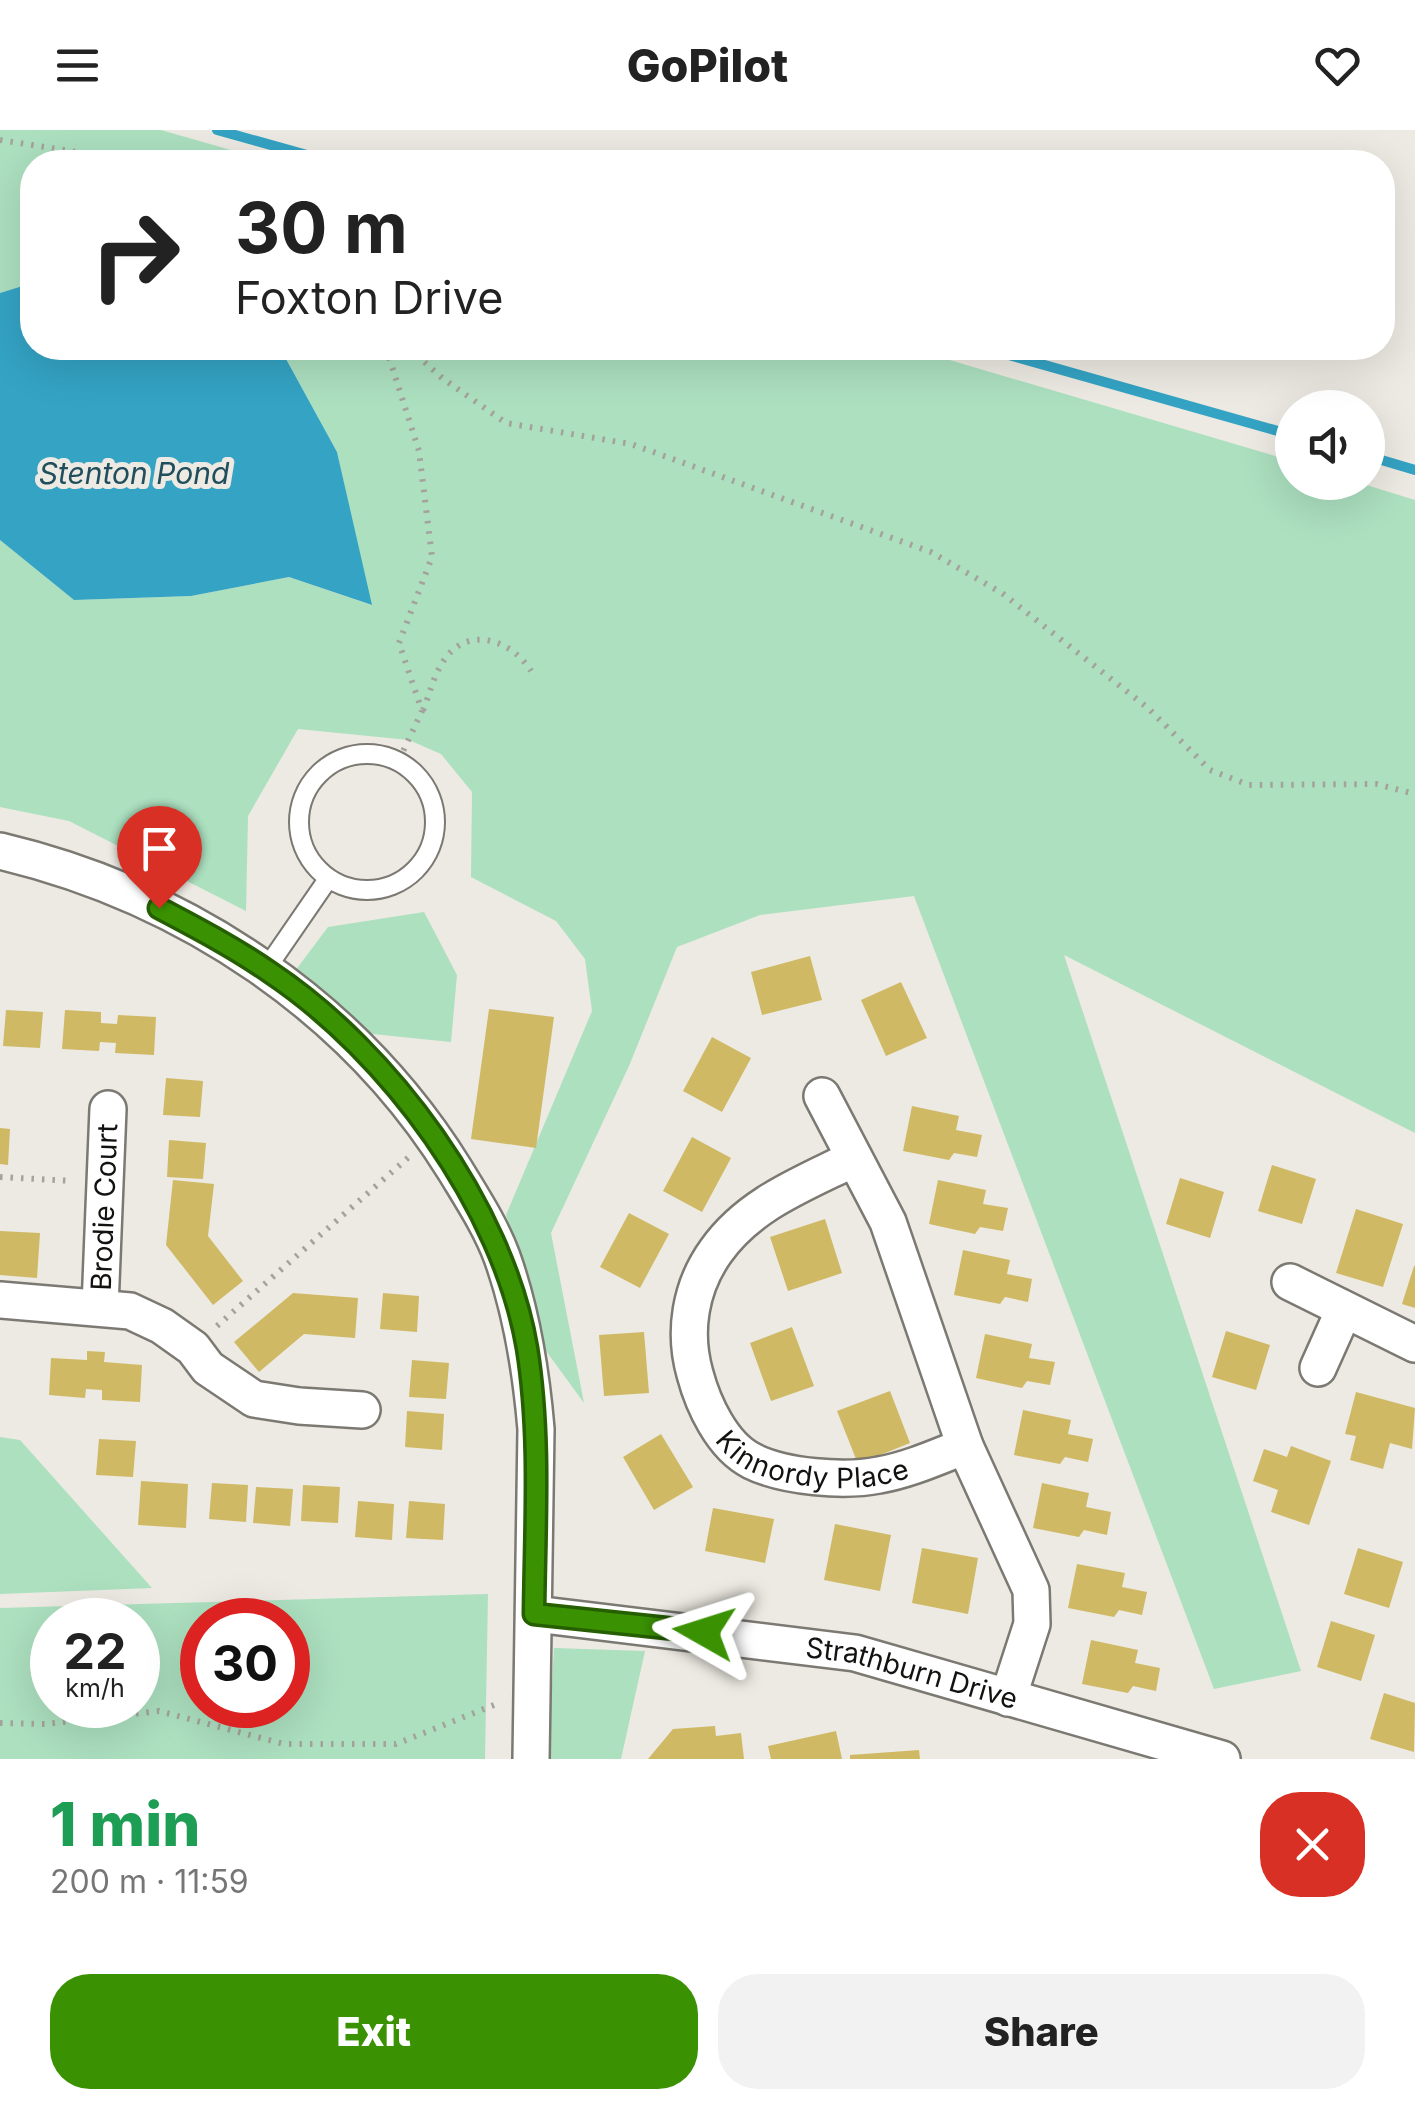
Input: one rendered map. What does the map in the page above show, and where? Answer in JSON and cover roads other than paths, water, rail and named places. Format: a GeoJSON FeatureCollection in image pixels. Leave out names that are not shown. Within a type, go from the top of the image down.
{"type":"FeatureCollection","features":[{"type":"Feature","properties":{"kind":"street"},"geometry":{"type":"LineString","coordinates":[[0,851],[61,865],[106,882],[222,942],[266,970],[313,1006],[362,1052],[402,1092],[433,1135],[501,1253],[526,1344],[536,1429],[531,1759]]}},
{"type":"Feature","properties":{"kind":"street"},"geometry":{"type":"LineString","coordinates":[[822,1096],[888,1222],[965,1446],[1031,1590],[1032,1624],[1008,1698]]}},
{"type":"Feature","properties":{"kind":"street","name":"Brodie Court"},"geometry":{"type":"LineString","coordinates":[[100,1307],[108,1109]]}},
{"type":"Feature","properties":{"kind":"street","name":"Kinnordy Place"},"geometry":{"type":"LineString","coordinates":[[853,1159],[763,1204],[715,1252],[697,1286],[688,1327],[699,1390],[727,1439],[750,1461],[813,1476],[879,1476],[965,1446]]}},
{"type":"Feature","properties":{"kind":"street"},"geometry":{"type":"LineString","coordinates":[[1290,1282],[1415,1344]]}},
{"type":"Feature","properties":{"kind":"street","name":"Brodie Court"},"geometry":{"type":"LineString","coordinates":[[0,1300],[130,1311],[162,1326],[193,1348],[208,1368],[254,1399],[362,1410]]}},
{"type":"Feature","properties":{"kind":"street"},"geometry":{"type":"LineString","coordinates":[[1318,1368],[1344,1310]]}},
{"type":"Feature","properties":{"kind":"street","name":"Strathburn Drive"},"geometry":{"type":"LineString","coordinates":[[534,1614],[855,1653],[1222,1759]]}},
{"type":"Feature","properties":{"kind":"lane"},"geometry":{"type":"LineString","coordinates":[[365,754],[386,756],[398,762],[424,784],[434,805],[436,828],[429,852],[416,870],[396,884],[374,891],[350,888],[328,878],[313,864],[302,845],[298,824],[310,784],[325,768],[344,758],[365,754]]}},
{"type":"Feature","properties":{"kind":"lane"},"geometry":{"type":"LineString","coordinates":[[266,970],[328,878]]}},
{"type":"Feature","properties":{"kind":"water","name":"Stenton Pond"},"geometry":{"type":"Polygon","coordinates":[[[20,287],[20,360],[287,360],[337,452],[372,605],[289,577],[191,596],[74,600],[0,540],[0,293],[20,287]]]}},
{"type":"Feature","properties":{"kind":"waterway"},"geometry":{"type":"LineString","coordinates":[[217,130],[289,150]]}},
{"type":"Feature","properties":{"kind":"waterway"},"geometry":{"type":"LineString","coordinates":[[1026,360],[1275,430]]}},
{"type":"Feature","properties":{"kind":"waterway"},"geometry":{"type":"LineString","coordinates":[[1385,461],[1415,470]]}}]}
